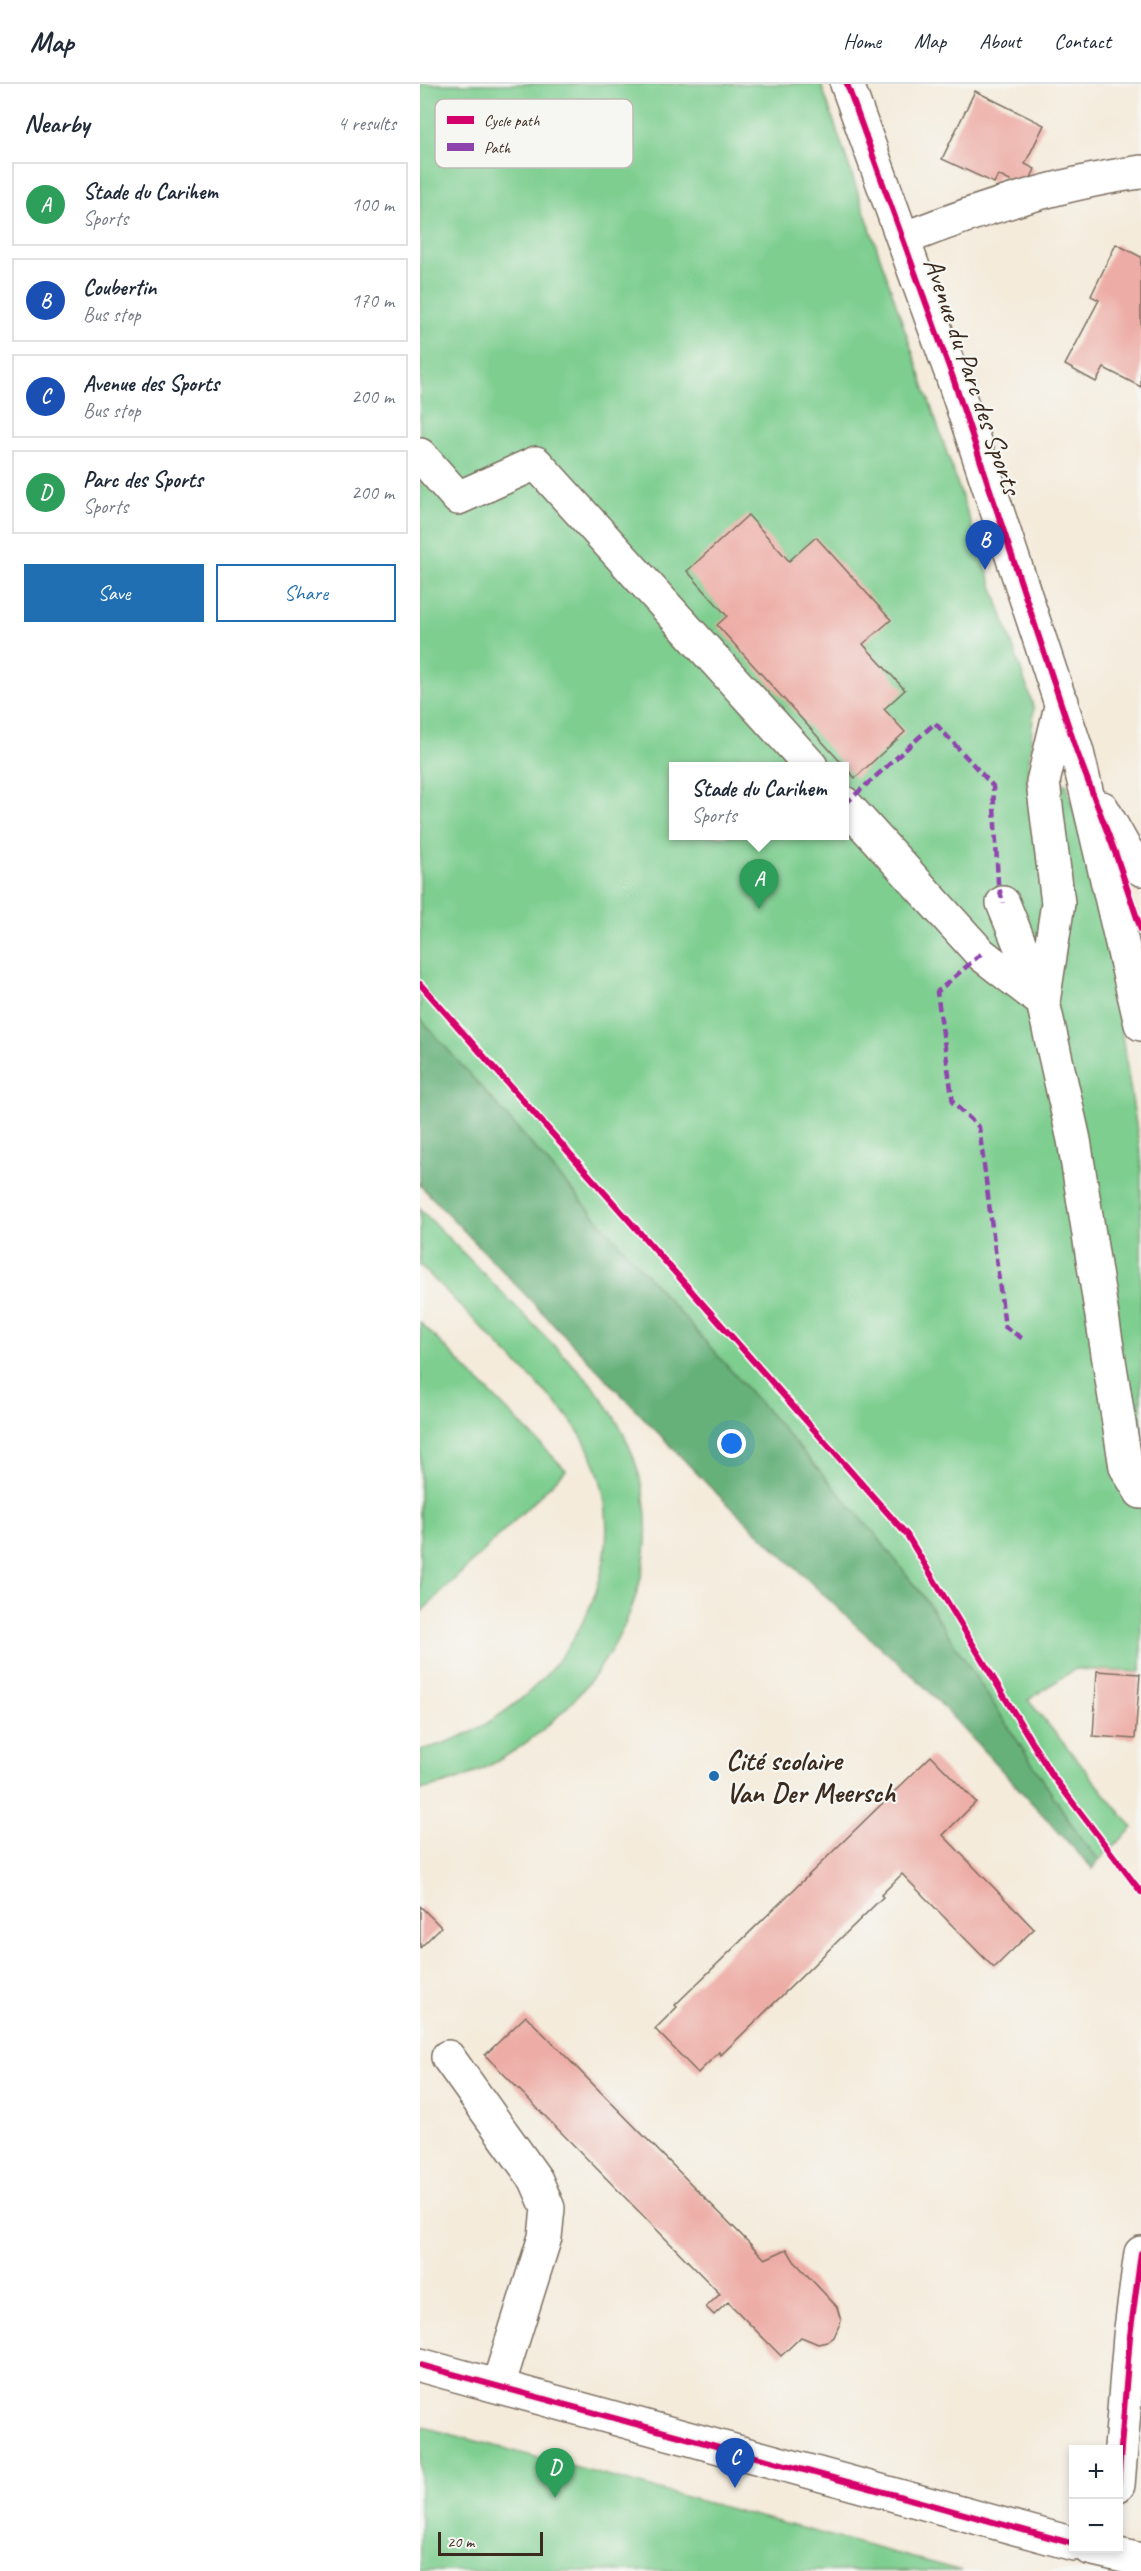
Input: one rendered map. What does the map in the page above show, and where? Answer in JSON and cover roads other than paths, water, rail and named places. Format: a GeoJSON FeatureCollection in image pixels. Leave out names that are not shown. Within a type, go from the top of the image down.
{"type":"FeatureCollection","features":[{"type":"Feature","properties":{"kind":"street","name":"Avenue du Parc des Sports"},"geometry":{"type":"LineString","coordinates":[[847,84],[957,389],[1062,702],[1077,752],[1141,1024]]}},
{"type":"Feature","properties":{"kind":"street"},"geometry":{"type":"LineString","coordinates":[[903,239],[969,213],[1093,180],[1141,172]]}},
{"type":"Feature","properties":{"kind":"street"},"geometry":{"type":"LineString","coordinates":[[420,455],[458,498],[536,463],[807,762]]}},
{"type":"Feature","properties":{"kind":"street"},"geometry":{"type":"LineString","coordinates":[[1043,1002],[1058,903],[1043,782],[1062,702]]}},
{"type":"Feature","properties":{"kind":"street"},"geometry":{"type":"LineString","coordinates":[[1077,752],[1108,822],[1141,869]]}},
{"type":"Feature","properties":{"kind":"street"},"geometry":{"type":"LineString","coordinates":[[849,809],[981,954],[1043,1002]]}},
{"type":"Feature","properties":{"kind":"street"},"geometry":{"type":"LineString","coordinates":[[1003,903],[1043,1002],[1074,1140],[1126,1467],[1141,1492]]}},
{"type":"Feature","properties":{"kind":"street"},"geometry":{"type":"LineString","coordinates":[[448,2057],[536,2180],[548,2208],[545,2237],[498,2386]]}},
{"type":"Feature","properties":{"kind":"street"},"geometry":{"type":"LineString","coordinates":[[1122,2445],[1130,2336],[1141,2253]]}},
{"type":"Feature","properties":{"kind":"street"},"geometry":{"type":"LineString","coordinates":[[420,2365],[1069,2543]]}},
{"type":"Feature","properties":{"kind":"place","name":"Coubertin"},"geometry":{"type":"Point","coordinates":[985,570]}},
{"type":"Feature","properties":{"kind":"place","name":"Stade du Carihem"},"geometry":{"type":"Point","coordinates":[759,909]}},
{"type":"Feature","properties":{"kind":"place","name":"Cité scolaire Van Der Meersch"},"geometry":{"type":"Point","coordinates":[714,1776]}},
{"type":"Feature","properties":{"kind":"place","name":"Avenue des Sports"},"geometry":{"type":"Point","coordinates":[735,2488]}},
{"type":"Feature","properties":{"kind":"place","name":"Parc des Sports"},"geometry":{"type":"Point","coordinates":[555,2498]}}]}
